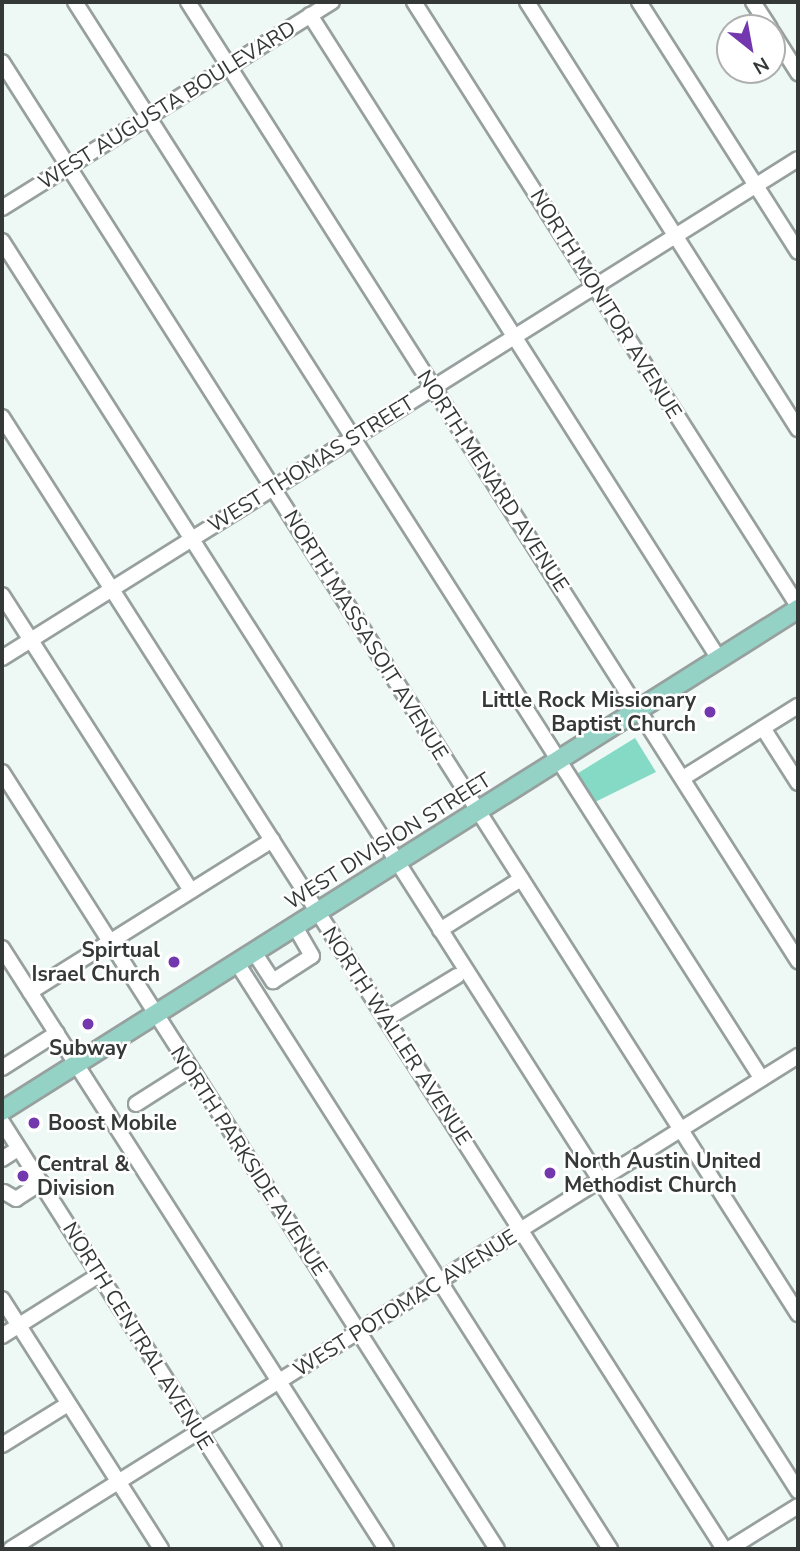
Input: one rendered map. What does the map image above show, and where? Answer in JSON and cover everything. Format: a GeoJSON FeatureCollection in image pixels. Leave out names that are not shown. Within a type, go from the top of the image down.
{"type":"FeatureCollection","features":[{"type":"Feature","properties":{"kind":"main road","name":"WEST DIVISION STREET"},"geometry":{"type":"LineString","coordinates":[[2,1111],[798,608]]}},
{"type":"Feature","properties":{"kind":"street"},"geometry":{"type":"LineString","coordinates":[[75,2],[761,1079]]}},
{"type":"Feature","properties":{"kind":"street","name":"NORTH MENARD AVENUE"},"geometry":{"type":"LineString","coordinates":[[188,2],[798,961]]}},
{"type":"Feature","properties":{"kind":"street","name":"WEST AUGUSTA BOULEVARD"},"geometry":{"type":"LineString","coordinates":[[2,208],[332,2]]}},
{"type":"Feature","properties":{"kind":"street","name":"NORTH MONITOR AVENUE"},"geometry":{"type":"LineString","coordinates":[[414,2],[798,608]]}},
{"type":"Feature","properties":{"kind":"street"},"geometry":{"type":"LineString","coordinates":[[527,2],[798,429]]}},
{"type":"Feature","properties":{"kind":"street"},"geometry":{"type":"LineString","coordinates":[[639,2],[798,252]]}},
{"type":"Feature","properties":{"kind":"street"},"geometry":{"type":"LineString","coordinates":[[310,15],[719,659]]}},
{"type":"Feature","properties":{"kind":"street"},"geometry":{"type":"LineString","coordinates":[[786,54],[798,73]]}},
{"type":"Feature","properties":{"kind":"street","name":"NORTH MASSASOIT AVENUE"},"geometry":{"type":"LineString","coordinates":[[2,62],[798,1314]]}},
{"type":"Feature","properties":{"kind":"street","name":"WEST THOMAS STREET"},"geometry":{"type":"LineString","coordinates":[[2,659],[798,159]]}},
{"type":"Feature","properties":{"kind":"street"},"geometry":{"type":"LineString","coordinates":[[2,241],[798,1491]]}},
{"type":"Feature","properties":{"kind":"street","name":"NORTH WALLER AVENUE"},"geometry":{"type":"LineString","coordinates":[[2,417],[726,1549]]}},
{"type":"Feature","properties":{"kind":"street"},"geometry":{"type":"LineString","coordinates":[[2,595],[191,891]]}},
{"type":"Feature","properties":{"kind":"street"},"geometry":{"type":"LineString","coordinates":[[682,778],[798,706]]}},
{"type":"Feature","properties":{"kind":"street"},"geometry":{"type":"LineString","coordinates":[[763,728],[798,783]]}},
{"type":"Feature","properties":{"kind":"street","name":"NORTH PARKSIDE AVENUE"},"geometry":{"type":"LineString","coordinates":[[2,772],[497,1549]]}},
{"type":"Feature","properties":{"kind":"street"},"geometry":{"type":"LineString","coordinates":[[30,992],[272,840]]}},
{"type":"Feature","properties":{"kind":"street"},"geometry":{"type":"LineString","coordinates":[[440,930],[521,879]]}},
{"type":"Feature","properties":{"kind":"street"},"geometry":{"type":"LineString","coordinates":[[254,952],[273,981],[312,956],[295,926]]}},
{"type":"Feature","properties":{"kind":"street"},"geometry":{"type":"LineString","coordinates":[[2,948],[386,1549]]}},
{"type":"Feature","properties":{"kind":"street"},"geometry":{"type":"LineString","coordinates":[[237,962],[610,1549]]}},
{"type":"Feature","properties":{"kind":"street"},"geometry":{"type":"LineString","coordinates":[[386,1018],[457,976]]}},
{"type":"Feature","properties":{"kind":"street"},"geometry":{"type":"LineString","coordinates":[[2,1068],[57,1033]]}},
{"type":"Feature","properties":{"kind":"street","name":"WEST POTOMAC AVENUE"},"geometry":{"type":"LineString","coordinates":[[11,1549],[798,1056]]}},
{"type":"Feature","properties":{"kind":"street"},"geometry":{"type":"LineString","coordinates":[[136,1104],[191,1069]]}},
{"type":"Feature","properties":{"kind":"street","name":"NORTH CENTRAL AVENUE"},"geometry":{"type":"LineString","coordinates":[[2,1122],[274,1549]]}},
{"type":"Feature","properties":{"kind":"street"},"geometry":{"type":"LineString","coordinates":[[2,1159],[18,1149]]}},
{"type":"Feature","properties":{"kind":"street"},"geometry":{"type":"LineString","coordinates":[[4,1192],[16,1199],[41,1183]]}},
{"type":"Feature","properties":{"kind":"street"},"geometry":{"type":"LineString","coordinates":[[2,1336],[99,1275]]}},
{"type":"Feature","properties":{"kind":"street"},"geometry":{"type":"LineString","coordinates":[[2,1299],[161,1549]]}},
{"type":"Feature","properties":{"kind":"street"},"geometry":{"type":"LineString","coordinates":[[2,1445],[68,1404]]}},
{"type":"Feature","properties":{"kind":"street"},"geometry":{"type":"LineString","coordinates":[[726,1549],[798,1506]]}},
{"type":"Feature","properties":{"kind":"green space"},"geometry":{"type":"Polygon","coordinates":[[[635,738],[656,772],[593,803],[575,775],[635,738]]]}},
{"type":"Feature","properties":{"kind":"place","name":"Little Rock Missionary Baptist Church"},"geometry":{"type":"Point","coordinates":[710,712]}},
{"type":"Feature","properties":{"kind":"place","name":"Spirtual Israel Church"},"geometry":{"type":"Point","coordinates":[174,962]}},
{"type":"Feature","properties":{"kind":"place","name":"Subway"},"geometry":{"type":"Point","coordinates":[88,1024]}},
{"type":"Feature","properties":{"kind":"place","name":"Boost Mobile"},"geometry":{"type":"Point","coordinates":[34,1123]}},
{"type":"Feature","properties":{"kind":"place","name":"North Austin United Methodist Church"},"geometry":{"type":"Point","coordinates":[550,1173]}},
{"type":"Feature","properties":{"kind":"place","name":"Central & Division"},"geometry":{"type":"Point","coordinates":[23,1176]}}]}
